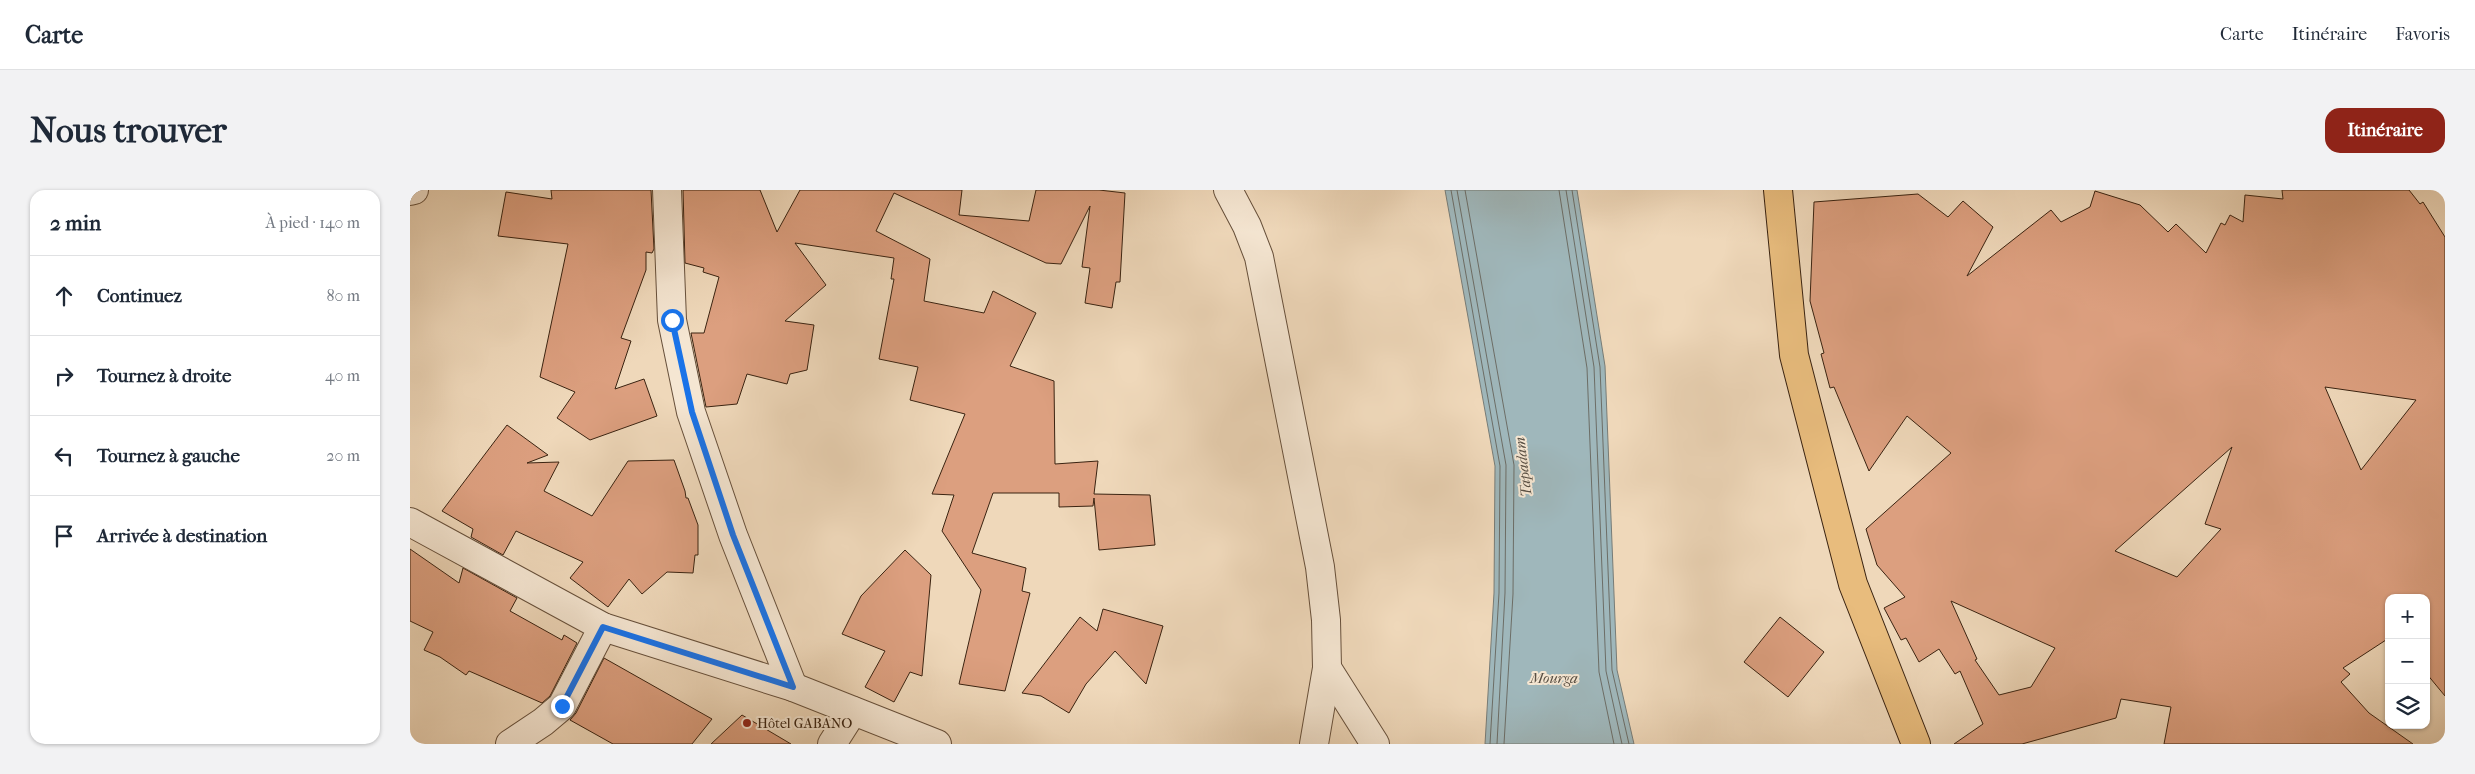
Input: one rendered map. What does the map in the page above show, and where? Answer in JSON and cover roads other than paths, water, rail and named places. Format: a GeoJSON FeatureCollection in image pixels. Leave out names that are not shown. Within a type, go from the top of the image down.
{"type":"FeatureCollection","features":[{"type":"Feature","properties":{"kind":"main road"},"geometry":{"type":"LineString","coordinates":[[1778,190],[1797,365],[1853,584],[1916,744]]}},
{"type":"Feature","properties":{"kind":"street"},"geometry":{"type":"LineString","coordinates":[[410,191],[414,190]]}},
{"type":"Feature","properties":{"kind":"street"},"geometry":{"type":"LineString","coordinates":[[668,190],[672,320],[692,412],[733,535],[793,687]]}},
{"type":"Feature","properties":{"kind":"street"},"geometry":{"type":"LineString","coordinates":[[1228,190],[1247,226],[1259,257],[1320,567],[1326,620],[1326,668],[1314,744]]}},
{"type":"Feature","properties":{"kind":"street"},"geometry":{"type":"LineString","coordinates":[[410,522],[603,627],[793,687],[937,744]]}},
{"type":"Feature","properties":{"kind":"street"},"geometry":{"type":"LineString","coordinates":[[510,744],[543,722],[562,706],[603,627]]}},
{"type":"Feature","properties":{"kind":"street"},"geometry":{"type":"LineString","coordinates":[[1326,668],[1375,744]]}},
{"type":"Feature","properties":{"kind":"street"},"geometry":{"type":"LineString","coordinates":[[832,744],[853,711]]}},
{"type":"Feature","properties":{"kind":"water","name":"Mourga"},"geometry":{"type":"Polygon","coordinates":[[[1445,190],[1577,190],[1605,366],[1617,670],[1634,744],[1485,744],[1494,593],[1495,466],[1445,190]]]}},
{"type":"Feature","properties":{"kind":"place","name":"Hôtel GABANO"},"geometry":{"type":"Point","coordinates":[747,723]}},
{"type":"Feature","properties":{"kind":"water label","name":"Tapadam"},"geometry":{"type":"Point","coordinates":[1523,467]}}]}
